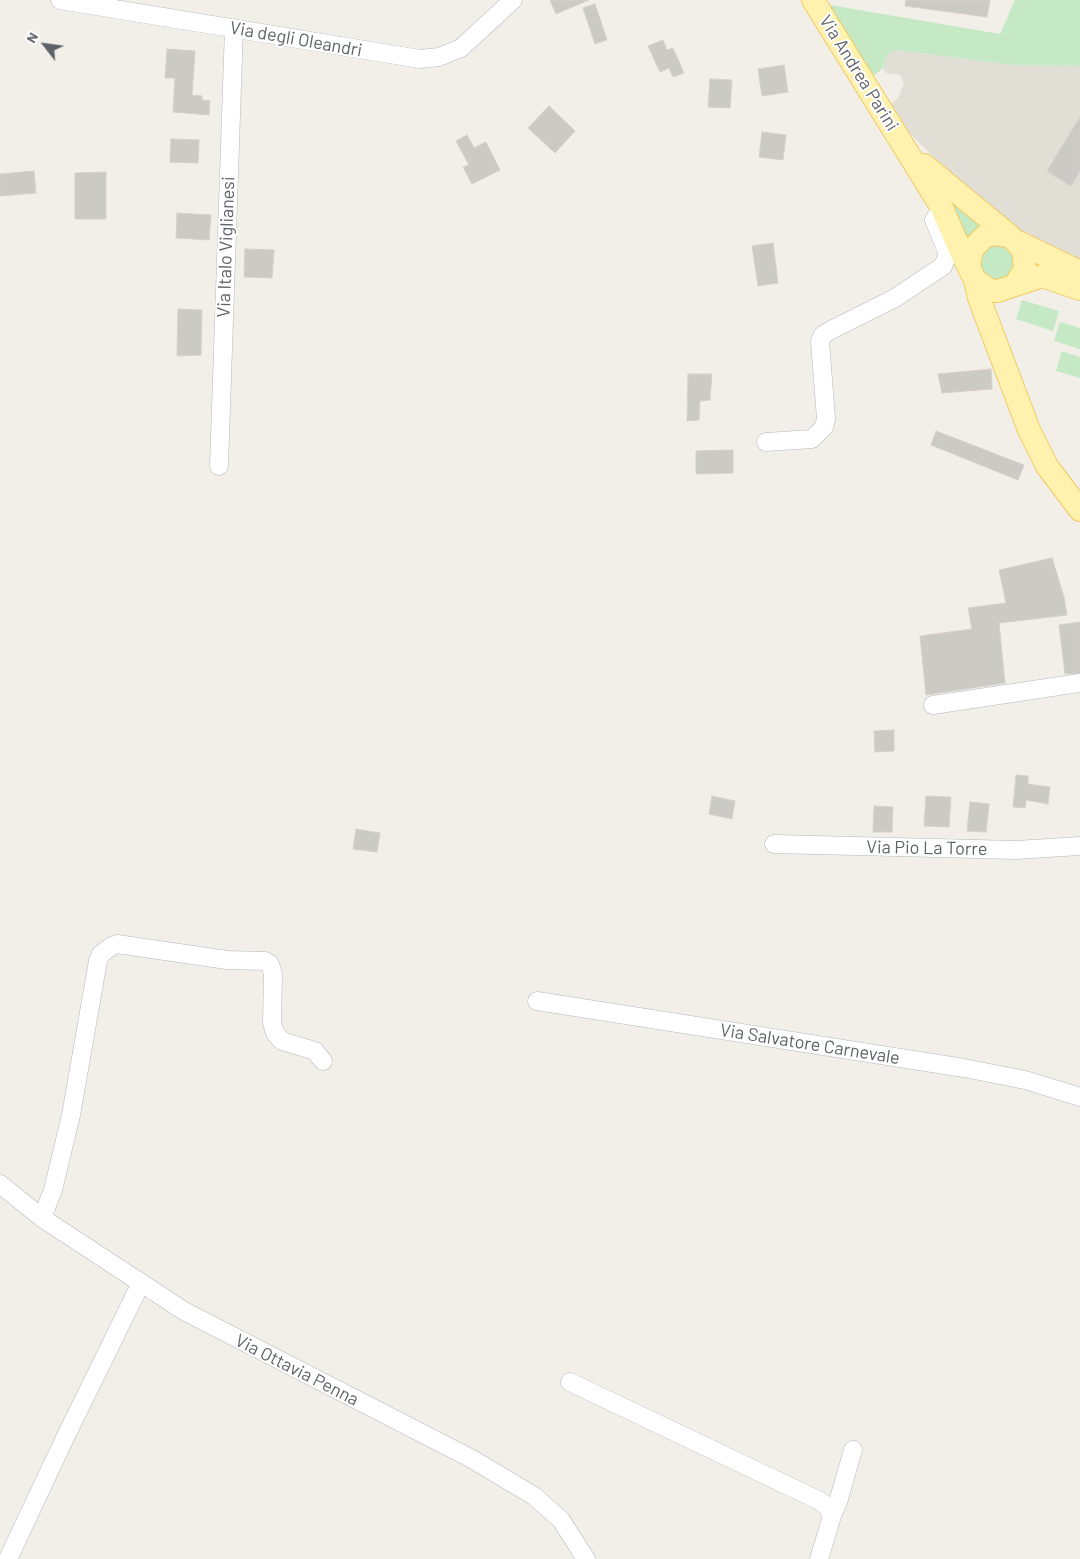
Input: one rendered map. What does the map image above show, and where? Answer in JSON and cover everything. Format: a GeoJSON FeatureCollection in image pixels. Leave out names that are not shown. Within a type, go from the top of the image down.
{"type":"FeatureCollection","features":[{"type":"Feature","properties":{"kind":"main road","name":"Via Andrea Parini"},"geometry":{"type":"LineString","coordinates":[[813,0],[905,147]]}},
{"type":"Feature","properties":{"kind":"main road"},"geometry":{"type":"LineString","coordinates":[[905,147],[942,208],[973,276],[990,290],[1011,287],[1042,276],[1080,289]]}},
{"type":"Feature","properties":{"kind":"main road"},"geometry":{"type":"LineString","coordinates":[[905,147],[931,172],[1014,239],[1080,272]]}},
{"type":"Feature","properties":{"kind":"main road"},"geometry":{"type":"LineString","coordinates":[[994,234],[1014,239],[1026,259],[1025,269],[1011,287],[1000,316],[1001,328],[1043,432],[1078,507],[1047,466],[1029,430],[979,298],[970,256],[978,241],[994,234]]}},
{"type":"Feature","properties":{"kind":"street","name":"Via degli Oleandri"},"geometry":{"type":"LineString","coordinates":[[60,0],[420,59],[438,57],[461,48],[513,0]]}},
{"type":"Feature","properties":{"kind":"street","name":"Via Italo Viglianesi"},"geometry":{"type":"LineString","coordinates":[[219,466],[234,28]]}},
{"type":"Feature","properties":{"kind":"street"},"geometry":{"type":"LineString","coordinates":[[766,442],[812,439],[824,427],[826,419],[820,341],[823,335],[895,298],[944,266],[948,254],[934,220],[942,208]]}},
{"type":"Feature","properties":{"kind":"street"},"geometry":{"type":"LineString","coordinates":[[933,705],[1080,683]]}},
{"type":"Feature","properties":{"kind":"street","name":"Via Pio La Torre"},"geometry":{"type":"LineString","coordinates":[[774,844],[1016,850],[1080,846]]}},
{"type":"Feature","properties":{"kind":"street"},"geometry":{"type":"LineString","coordinates":[[42,1218],[53,1190],[71,1115],[98,961],[101,954],[112,946],[117,944],[227,960],[265,961],[272,968],[273,974],[272,1023],[275,1033],[282,1041],[318,1053],[322,1060]]}},
{"type":"Feature","properties":{"kind":"street","name":"Via Salvatore Carnevale"},"geometry":{"type":"LineString","coordinates":[[537,1001],[964,1068],[1025,1080],[1080,1097]]}},
{"type":"Feature","properties":{"kind":"street","name":"Via Ottavia Penna"},"geometry":{"type":"LineString","coordinates":[[0,1184],[42,1218],[220,1331],[504,1477],[534,1496],[555,1514],[572,1534],[586,1559]]}},
{"type":"Feature","properties":{"kind":"street"},"geometry":{"type":"LineString","coordinates":[[8,1559],[64,1440],[142,1283]]}},
{"type":"Feature","properties":{"kind":"street"},"geometry":{"type":"LineString","coordinates":[[570,1382],[811,1496],[828,1507],[832,1516]]}},
{"type":"Feature","properties":{"kind":"street"},"geometry":{"type":"LineString","coordinates":[[820,1559],[853,1450]]}},
{"type":"Feature","properties":{"kind":"shaded area"},"geometry":{"type":"Polygon","coordinates":[[[896,50],[1013,65],[1080,66],[1080,262],[1011,228],[986,208],[904,128],[890,106],[898,98],[904,83],[900,75],[886,73],[883,68],[887,55],[896,50]]]}},
{"type":"Feature","properties":{"kind":"green space"},"geometry":{"type":"Polygon","coordinates":[[[1015,0],[1080,0],[1080,66],[1013,65],[896,50],[887,55],[883,68],[872,77],[830,5],[1000,34],[1015,0]]]}},
{"type":"Feature","properties":{"kind":"green space"},"geometry":{"type":"Polygon","coordinates":[[[948,199],[987,229],[967,244],[948,199]]]}},
{"type":"Feature","properties":{"kind":"green space"},"geometry":{"type":"Polygon","coordinates":[[[998,241],[1016,251],[1013,277],[987,281],[977,256],[980,250],[998,241]]]}},
{"type":"Feature","properties":{"kind":"green space"},"geometry":{"type":"Polygon","coordinates":[[[1022,300],[1059,311],[1053,331],[1016,319],[1022,300]]]}},
{"type":"Feature","properties":{"kind":"green space"},"geometry":{"type":"Polygon","coordinates":[[[1060,322],[1080,328],[1080,349],[1054,341],[1060,322]]]}},
{"type":"Feature","properties":{"kind":"green space"},"geometry":{"type":"Polygon","coordinates":[[[1062,351],[1080,357],[1080,378],[1056,371],[1062,351]]]}},
{"type":"Feature","properties":{"kind":"building"},"geometry":{"type":"Polygon","coordinates":[[[550,0],[589,0],[556,14],[550,0]]]}},
{"type":"Feature","properties":{"kind":"building"},"geometry":{"type":"Polygon","coordinates":[[[906,0],[990,0],[987,17],[905,6],[906,0]]]}},
{"type":"Feature","properties":{"kind":"building"},"geometry":{"type":"Polygon","coordinates":[[[595,4],[607,40],[595,44],[583,8],[595,4]]]}},
{"type":"Feature","properties":{"kind":"building"},"geometry":{"type":"Polygon","coordinates":[[[663,40],[667,50],[673,48],[684,73],[673,77],[669,68],[660,72],[648,46],[663,40]]]}},
{"type":"Feature","properties":{"kind":"building"},"geometry":{"type":"Polygon","coordinates":[[[167,49],[195,51],[192,95],[202,96],[202,100],[210,101],[209,115],[173,112],[175,78],[165,78],[167,49]]]}},
{"type":"Feature","properties":{"kind":"building"},"geometry":{"type":"Polygon","coordinates":[[[784,65],[788,92],[762,96],[758,69],[784,65]]]}},
{"type":"Feature","properties":{"kind":"building"},"geometry":{"type":"Polygon","coordinates":[[[710,79],[732,80],[730,108],[708,107],[710,79]]]}},
{"type":"Feature","properties":{"kind":"building"},"geometry":{"type":"Polygon","coordinates":[[[549,106],[575,131],[555,153],[528,128],[549,106]]]}},
{"type":"Feature","properties":{"kind":"building"},"geometry":{"type":"Polygon","coordinates":[[[1080,117],[1080,171],[1071,186],[1047,171],[1080,117]]]}},
{"type":"Feature","properties":{"kind":"building"},"geometry":{"type":"Polygon","coordinates":[[[762,132],[786,135],[783,160],[759,157],[762,132]]]}},
{"type":"Feature","properties":{"kind":"building"},"geometry":{"type":"Polygon","coordinates":[[[467,135],[474,148],[486,142],[500,170],[472,184],[463,167],[469,165],[456,141],[467,135]]]}},
{"type":"Feature","properties":{"kind":"building"},"geometry":{"type":"Polygon","coordinates":[[[171,139],[199,140],[198,163],[170,162],[171,139]]]}},
{"type":"Feature","properties":{"kind":"building"},"geometry":{"type":"Polygon","coordinates":[[[34,171],[36,193],[0,196],[0,174],[34,171]]]}},
{"type":"Feature","properties":{"kind":"building"},"geometry":{"type":"Polygon","coordinates":[[[106,172],[106,219],[75,219],[75,173],[106,172]]]}},
{"type":"Feature","properties":{"kind":"building"},"geometry":{"type":"Polygon","coordinates":[[[177,213],[211,215],[209,240],[176,238],[177,213]]]}},
{"type":"Feature","properties":{"kind":"building"},"geometry":{"type":"Polygon","coordinates":[[[773,243],[778,283],[758,286],[752,246],[773,243]]]}},
{"type":"Feature","properties":{"kind":"building"},"geometry":{"type":"Polygon","coordinates":[[[245,249],[274,250],[272,278],[244,277],[245,249]]]}},
{"type":"Feature","properties":{"kind":"building"},"geometry":{"type":"Polygon","coordinates":[[[178,309],[202,310],[201,355],[177,356],[178,309]]]}},
{"type":"Feature","properties":{"kind":"building"},"geometry":{"type":"Polygon","coordinates":[[[991,369],[992,389],[942,393],[938,374],[991,369]]]}},
{"type":"Feature","properties":{"kind":"building"},"geometry":{"type":"Polygon","coordinates":[[[688,374],[712,374],[710,400],[700,401],[699,420],[687,421],[688,374]]]}},
{"type":"Feature","properties":{"kind":"building"},"geometry":{"type":"Polygon","coordinates":[[[936,431],[1024,465],[1018,480],[931,445],[936,431]]]}},
{"type":"Feature","properties":{"kind":"building"},"geometry":{"type":"Polygon","coordinates":[[[733,450],[733,473],[696,474],[696,451],[733,450]]]}},
{"type":"Feature","properties":{"kind":"building"},"geometry":{"type":"Polygon","coordinates":[[[1052,558],[1064,597],[1067,615],[999,623],[1005,683],[926,695],[920,636],[972,629],[968,608],[1006,603],[999,570],[1052,558]]]}},
{"type":"Feature","properties":{"kind":"building"},"geometry":{"type":"Polygon","coordinates":[[[1080,622],[1080,673],[1065,674],[1059,625],[1080,622]]]}},
{"type":"Feature","properties":{"kind":"building"},"geometry":{"type":"Polygon","coordinates":[[[894,730],[894,751],[875,752],[874,731],[894,730]]]}},
{"type":"Feature","properties":{"kind":"building"},"geometry":{"type":"Polygon","coordinates":[[[1016,775],[1028,776],[1028,784],[1050,787],[1048,804],[1026,800],[1025,808],[1013,807],[1016,775]]]}},
{"type":"Feature","properties":{"kind":"building"},"geometry":{"type":"Polygon","coordinates":[[[712,796],[735,801],[732,819],[709,814],[712,796]]]}},
{"type":"Feature","properties":{"kind":"building"},"geometry":{"type":"Polygon","coordinates":[[[926,796],[951,797],[949,827],[924,826],[926,796]]]}},
{"type":"Feature","properties":{"kind":"building"},"geometry":{"type":"Polygon","coordinates":[[[970,802],[989,804],[986,832],[967,831],[970,802]]]}},
{"type":"Feature","properties":{"kind":"building"},"geometry":{"type":"Polygon","coordinates":[[[874,806],[893,807],[892,832],[873,832],[874,806]]]}},
{"type":"Feature","properties":{"kind":"building"},"geometry":{"type":"Polygon","coordinates":[[[356,829],[380,833],[377,852],[353,849],[356,829]]]}}]}
